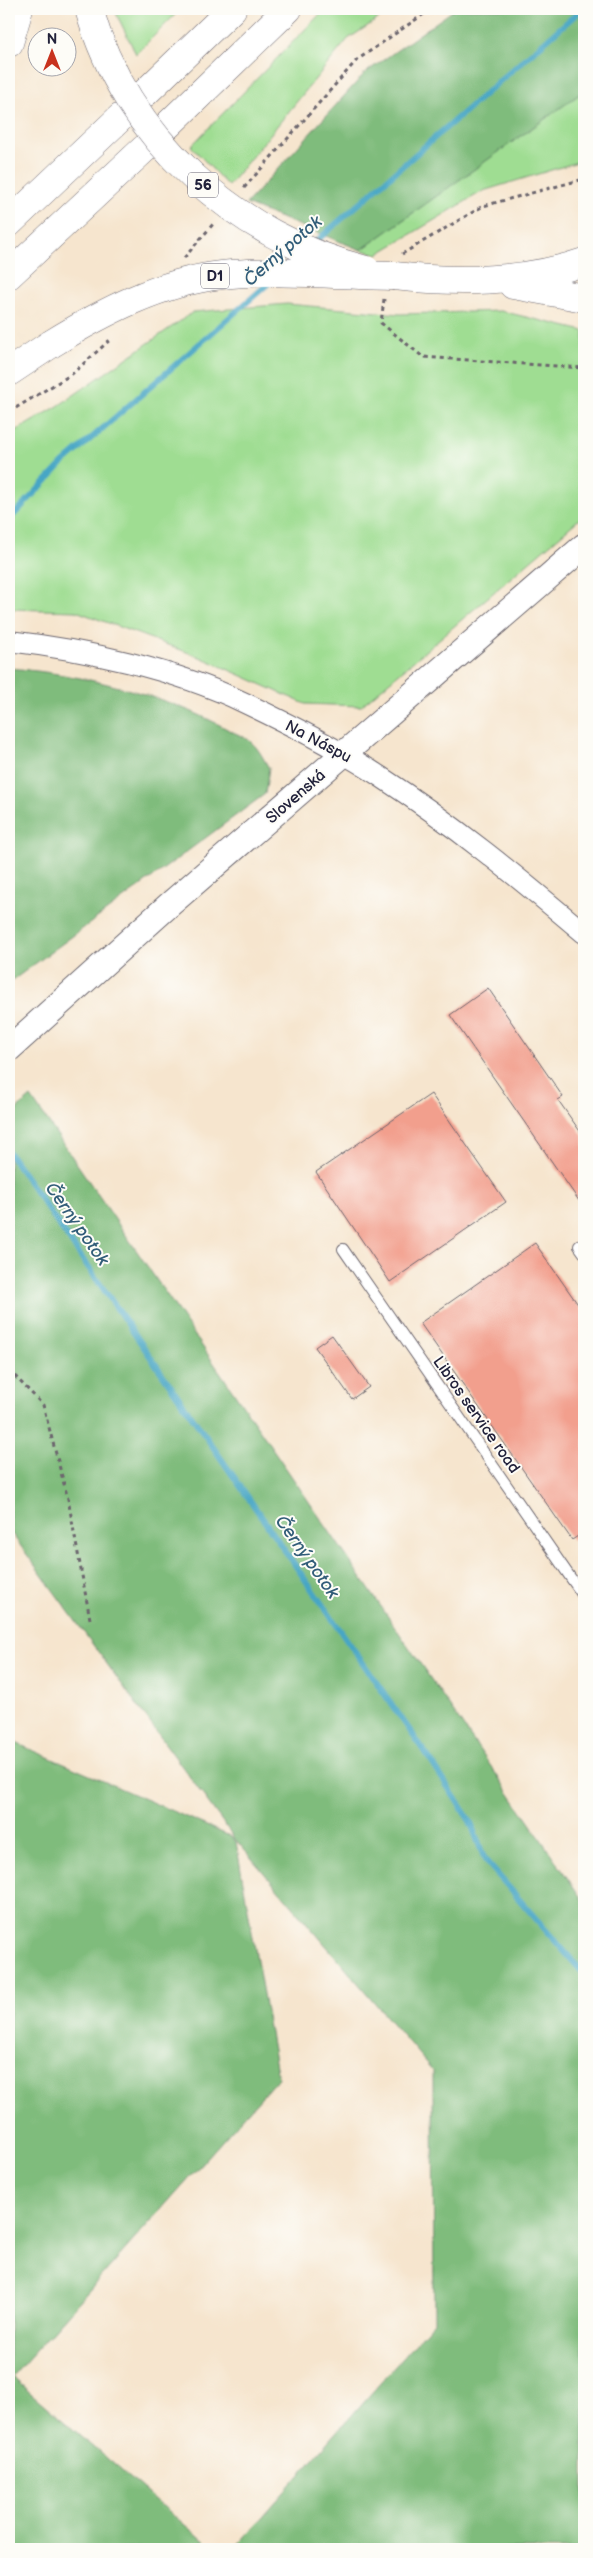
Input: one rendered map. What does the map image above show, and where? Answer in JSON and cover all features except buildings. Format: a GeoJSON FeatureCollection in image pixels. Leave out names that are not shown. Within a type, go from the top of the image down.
{"type":"FeatureCollection","features":[{"type":"Feature","properties":{"kind":"highway"},"geometry":{"type":"LineString","coordinates":[[9,43],[19,9]]}},
{"type":"Feature","properties":{"kind":"highway","name":"56"},"geometry":{"type":"LineString","coordinates":[[89,9],[110,66],[136,111],[164,146],[196,179],[240,215],[290,244],[337,262],[394,276],[431,280],[484,280],[531,276],[584,262]]}},
{"type":"Feature","properties":{"kind":"highway"},"geometry":{"type":"LineString","coordinates":[[145,93],[232,9]]}},
{"type":"Feature","properties":{"kind":"highway"},"geometry":{"type":"LineString","coordinates":[[168,125],[288,9]]}},
{"type":"Feature","properties":{"kind":"highway"},"geometry":{"type":"LineString","coordinates":[[9,223],[120,117]]}},
{"type":"Feature","properties":{"kind":"highway"},"geometry":{"type":"LineString","coordinates":[[9,275],[144,149]]}},
{"type":"Feature","properties":{"kind":"highway","name":"D1"},"geometry":{"type":"LineString","coordinates":[[9,372],[51,344],[116,307],[185,282],[222,275],[258,273],[394,276]]}},
{"type":"Feature","properties":{"kind":"highway","name":"56"},"geometry":{"type":"LineString","coordinates":[[484,280],[584,298]]}},
{"type":"Feature","properties":{"kind":"street","name":"Slovenská"},"geometry":{"type":"LineString","coordinates":[[14,1044],[169,905],[344,756],[584,546]]}},
{"type":"Feature","properties":{"kind":"street","name":"Na Náspu"},"geometry":{"type":"LineString","coordinates":[[9,641],[112,659],[203,686],[244,702],[379,776],[430,810],[503,865],[584,933]]}},
{"type":"Feature","properties":{"kind":"lane"},"geometry":{"type":"LineString","coordinates":[[584,1242],[579,1246],[584,1253]]}},
{"type":"Feature","properties":{"kind":"lane","name":"Libros service road"},"geometry":{"type":"LineString","coordinates":[[343,1249],[584,1597]]}},
{"type":"Feature","properties":{"kind":"path"},"geometry":{"type":"LineString","coordinates":[[9,1370],[43,1405],[68,1499],[90,1619]]}},
{"type":"Feature","properties":{"kind":"green space"},"geometry":{"type":"Polygon","coordinates":[[[114,9],[181,9],[136,54],[114,9]]]}},
{"type":"Feature","properties":{"kind":"green space"},"geometry":{"type":"Polygon","coordinates":[[[325,9],[393,9],[348,39],[228,186],[191,146],[325,9]]]}},
{"type":"Feature","properties":{"kind":"green space"},"geometry":{"type":"Polygon","coordinates":[[[455,9],[584,9],[584,91],[361,250],[246,204],[365,73],[455,9]]]}},
{"type":"Feature","properties":{"kind":"green space"},"geometry":{"type":"Polygon","coordinates":[[[584,91],[584,160],[483,191],[378,254],[361,250],[584,91]]]}},
{"type":"Feature","properties":{"kind":"green space"},"geometry":{"type":"Polygon","coordinates":[[[287,304],[400,314],[501,311],[584,331],[584,515],[361,706],[305,704],[200,657],[76,611],[9,609],[9,435],[58,406],[193,312],[287,304]]]}},
{"type":"Feature","properties":{"kind":"green space"},"geometry":{"type":"Polygon","coordinates":[[[9,668],[65,675],[93,681],[150,696],[178,706],[250,741],[257,748],[269,768],[265,794],[9,983],[9,668]]]}},
{"type":"Feature","properties":{"kind":"green space"},"geometry":{"type":"Polygon","coordinates":[[[31,1097],[584,1902],[584,2549],[234,2549],[434,2322],[433,2071],[235,1839],[9,1530],[9,1116],[31,1097]]]}},
{"type":"Feature","properties":{"kind":"green space"},"geometry":{"type":"Polygon","coordinates":[[[9,1740],[232,1837],[236,1842],[278,2078],[12,2377],[213,2549],[9,2549],[9,1740]]]}},
{"type":"Feature","properties":{"kind":"waterway","name":"Černý potok"},"geometry":{"type":"LineString","coordinates":[[313,244],[582,9]]}},
{"type":"Feature","properties":{"kind":"waterway","name":"Černý potok"},"geometry":{"type":"LineString","coordinates":[[9,520],[63,463],[270,282]]}},
{"type":"Feature","properties":{"kind":"waterway","name":"Černý potok"},"geometry":{"type":"LineString","coordinates":[[9,1153],[431,1761],[470,1821],[485,1860],[584,1974]]}}]}
